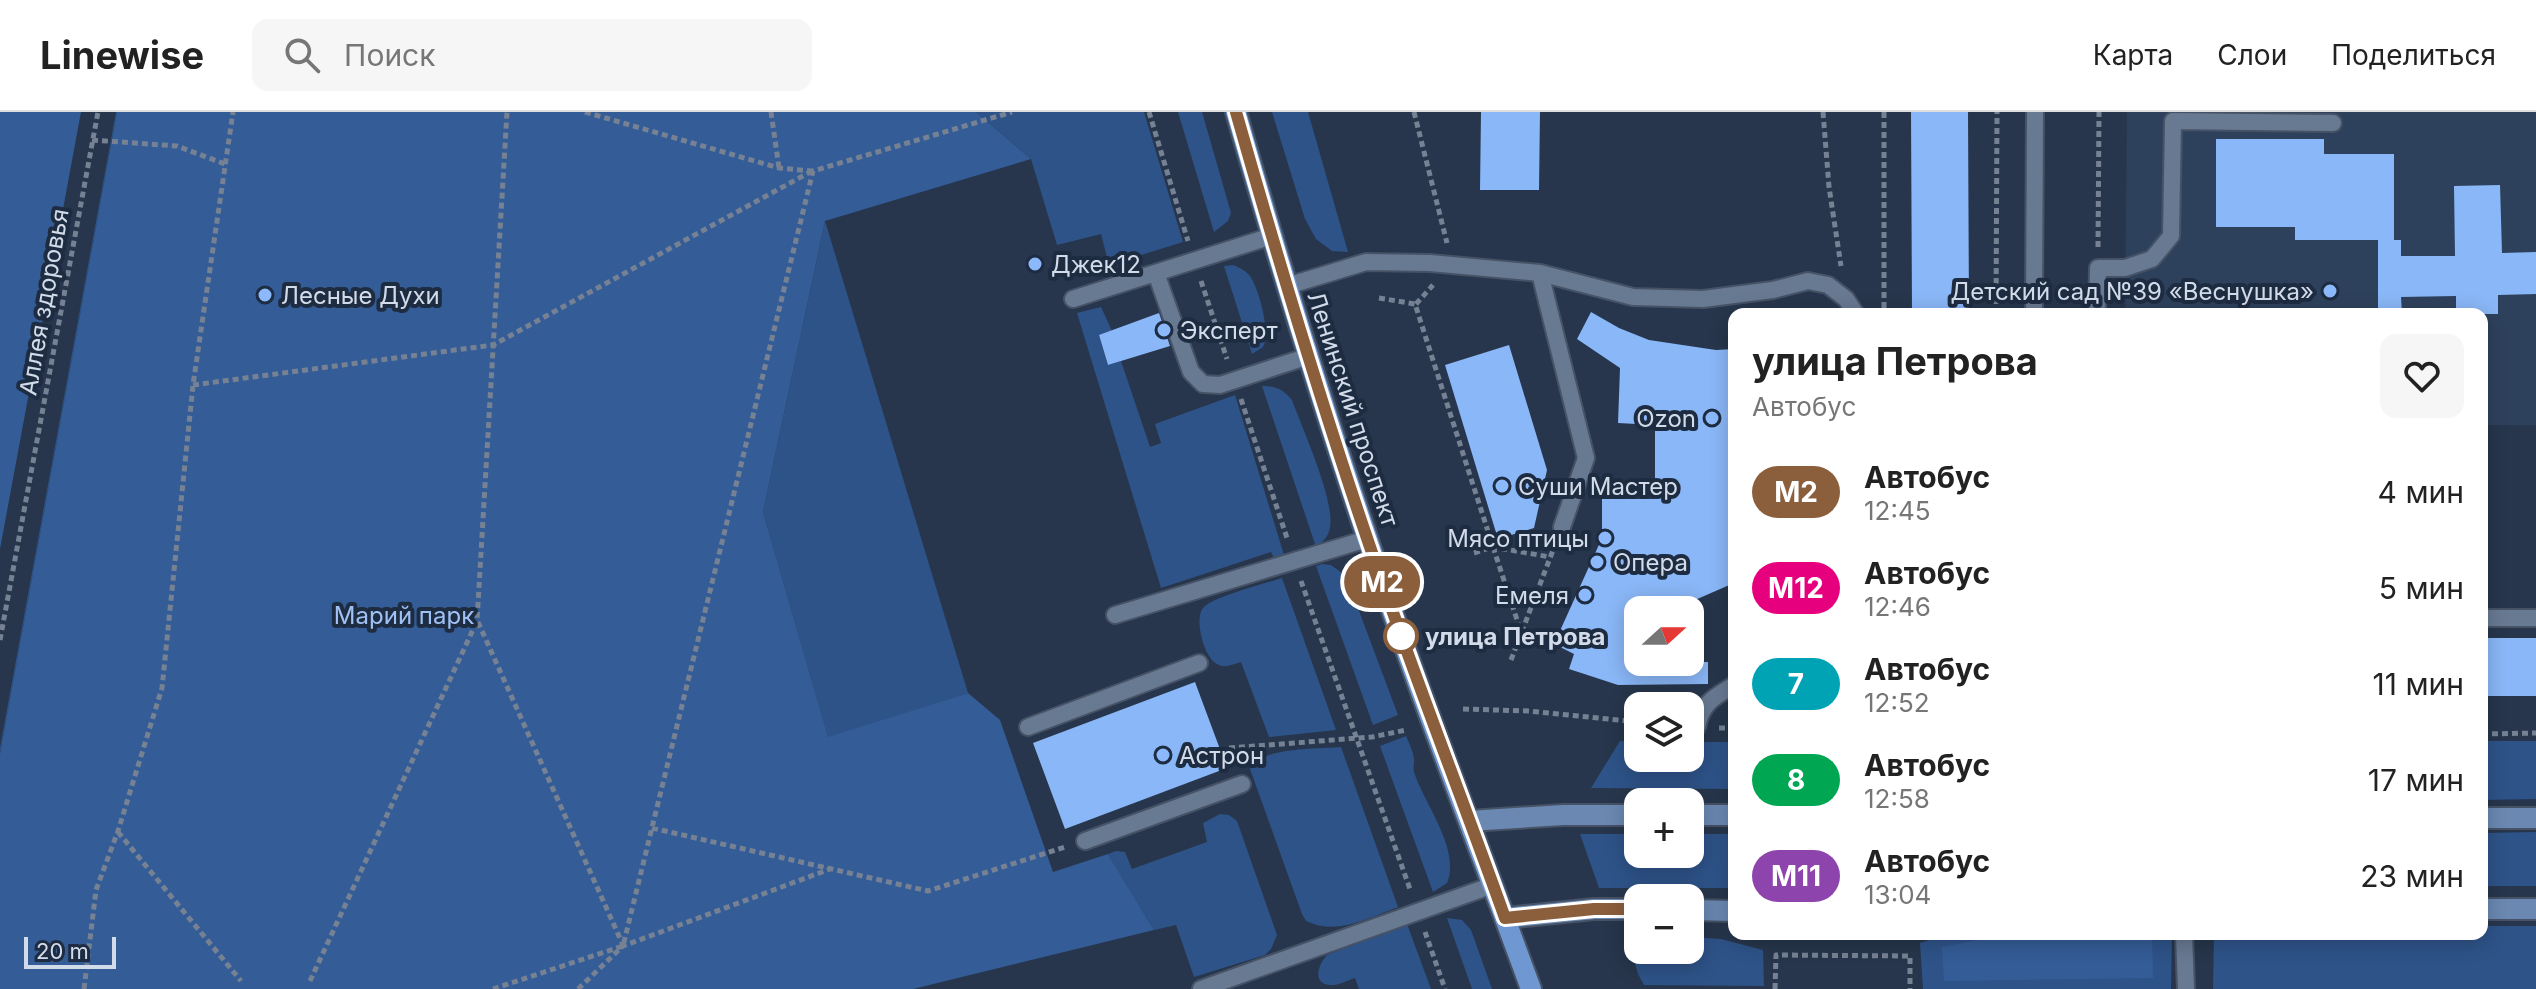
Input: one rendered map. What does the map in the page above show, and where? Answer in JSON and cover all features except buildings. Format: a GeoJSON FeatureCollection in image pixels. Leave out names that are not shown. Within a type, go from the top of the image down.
{"type":"FeatureCollection","features":[{"type":"Feature","properties":{"kind":"main road","name":"Ленинский проспект"},"geometry":{"type":"LineString","coordinates":[[1236,112],[1367,539],[1531,989]]}},
{"type":"Feature","properties":{"kind":"main road"},"geometry":{"type":"LineString","coordinates":[[1469,821],[1624,815]]}},
{"type":"Feature","properties":{"kind":"main road"},"geometry":{"type":"LineString","coordinates":[[1704,815],[1728,815]]}},
{"type":"Feature","properties":{"kind":"main road"},"geometry":{"type":"LineString","coordinates":[[2488,818],[2536,818]]}},
{"type":"Feature","properties":{"kind":"main road"},"geometry":{"type":"LineString","coordinates":[[1505,918],[1624,909]]}},
{"type":"Feature","properties":{"kind":"main road"},"geometry":{"type":"LineString","coordinates":[[2488,909],[2536,909]]}},
{"type":"Feature","properties":{"kind":"main road"},"geometry":{"type":"LineString","coordinates":[[1704,910],[1728,911]]}},
{"type":"Feature","properties":{"kind":"lane"},"geometry":{"type":"LineString","coordinates":[[2034,308],[2035,112]]}},
{"type":"Feature","properties":{"kind":"lane"},"geometry":{"type":"LineString","coordinates":[[2097,308],[2098,268],[2125,268],[2152,259],[2171,236],[2173,121],[2333,123]]}},
{"type":"Feature","properties":{"kind":"lane"},"geometry":{"type":"LineString","coordinates":[[1073,299],[1272,236]]}},
{"type":"Feature","properties":{"kind":"lane"},"geometry":{"type":"LineString","coordinates":[[1287,286],[1366,262],[1452,265],[1540,273],[1633,297],[1703,299],[1773,290],[1808,281],[1828,285],[1852,308]]}},
{"type":"Feature","properties":{"kind":"lane"},"geometry":{"type":"LineString","coordinates":[[1156,273],[1191,372],[1203,384],[1220,385],[1309,356]]}},
{"type":"Feature","properties":{"kind":"lane"},"geometry":{"type":"LineString","coordinates":[[1540,273],[1586,458],[1562,527]]}},
{"type":"Feature","properties":{"kind":"lane"},"geometry":{"type":"LineString","coordinates":[[1115,615],[1367,539]]}},
{"type":"Feature","properties":{"kind":"lane"},"geometry":{"type":"LineString","coordinates":[[2488,618],[2536,618]]}},
{"type":"Feature","properties":{"kind":"lane"},"geometry":{"type":"LineString","coordinates":[[1028,727],[1199,663]]}},
{"type":"Feature","properties":{"kind":"lane"},"geometry":{"type":"LineString","coordinates":[[1704,708],[1728,689]]}},
{"type":"Feature","properties":{"kind":"lane"},"geometry":{"type":"LineString","coordinates":[[1085,841],[1242,784]]}},
{"type":"Feature","properties":{"kind":"lane"},"geometry":{"type":"LineString","coordinates":[[1201,989],[1240,982],[1493,885]]}},
{"type":"Feature","properties":{"kind":"lane"},"geometry":{"type":"LineString","coordinates":[[2184,940],[2186,989]]}},
{"type":"Feature","properties":{"kind":"path","name":"Аллея здоровья"},"geometry":{"type":"LineString","coordinates":[[0,640],[98,112]]}},
{"type":"Feature","properties":{"kind":"path"},"geometry":{"type":"LineString","coordinates":[[84,989],[96,890],[118,831],[162,688],[193,385],[233,112]]}},
{"type":"Feature","properties":{"kind":"path"},"geometry":{"type":"LineString","coordinates":[[310,981],[477,621],[507,112]]}},
{"type":"Feature","properties":{"kind":"path"},"geometry":{"type":"LineString","coordinates":[[585,112],[779,168],[813,171]]}},
{"type":"Feature","properties":{"kind":"path"},"geometry":{"type":"LineString","coordinates":[[771,112],[779,168]]}},
{"type":"Feature","properties":{"kind":"path"},"geometry":{"type":"LineString","coordinates":[[193,385],[493,345],[813,171],[1012,112]]}},
{"type":"Feature","properties":{"kind":"path"},"geometry":{"type":"LineString","coordinates":[[1414,112],[1452,265]]}},
{"type":"Feature","properties":{"kind":"path"},"geometry":{"type":"LineString","coordinates":[[1823,112],[1829,187],[1846,299]]}},
{"type":"Feature","properties":{"kind":"path"},"geometry":{"type":"LineString","coordinates":[[1884,112],[1884,308]]}},
{"type":"Feature","properties":{"kind":"path"},"geometry":{"type":"LineString","coordinates":[[1996,308],[1997,112]]}},
{"type":"Feature","properties":{"kind":"path"},"geometry":{"type":"LineString","coordinates":[[2098,268],[2099,112]]}},
{"type":"Feature","properties":{"kind":"path"},"geometry":{"type":"LineString","coordinates":[[92,140],[177,146],[225,164]]}},
{"type":"Feature","properties":{"kind":"path"},"geometry":{"type":"LineString","coordinates":[[578,989],[623,946],[813,171]]}},
{"type":"Feature","properties":{"kind":"path"},"geometry":{"type":"LineString","coordinates":[[1379,298],[1415,304],[1521,633]]}},
{"type":"Feature","properties":{"kind":"path"},"geometry":{"type":"LineString","coordinates":[[1511,660],[1562,527]]}},
{"type":"Feature","properties":{"kind":"path"},"geometry":{"type":"LineString","coordinates":[[1474,553],[1493,547],[1550,557]]}},
{"type":"Feature","properties":{"kind":"path"},"geometry":{"type":"LineString","coordinates":[[477,621],[623,946]]}},
{"type":"Feature","properties":{"kind":"path"},"geometry":{"type":"LineString","coordinates":[[1463,709],[1529,711],[1624,721]]}},
{"type":"Feature","properties":{"kind":"path"},"geometry":{"type":"LineString","coordinates":[[1229,748],[1372,737],[1406,730]]}},
{"type":"Feature","properties":{"kind":"path"},"geometry":{"type":"LineString","coordinates":[[2488,734],[2536,733]]}},
{"type":"Feature","properties":{"kind":"path"},"geometry":{"type":"LineString","coordinates":[[652,828],[928,891],[1085,841]]}},
{"type":"Feature","properties":{"kind":"path"},"geometry":{"type":"LineString","coordinates":[[118,831],[241,981]]}},
{"type":"Feature","properties":{"kind":"path"},"geometry":{"type":"LineString","coordinates":[[493,989],[623,946],[830,869]]}},
{"type":"Feature","properties":{"kind":"path"},"geometry":{"type":"LineString","coordinates":[[1775,989],[1776,955],[1910,956],[1910,989]]}},
{"type":"Feature","properties":{"kind":"shaded area"},"geometry":{"type":"Polygon","coordinates":[[[117,112],[0,754],[0,748],[117,112]]]}},
{"type":"Feature","properties":{"kind":"shaded area"},"geometry":{"type":"Polygon","coordinates":[[[976,112],[1144,112],[1183,242],[1109,265],[1101,234],[1057,245],[1031,159],[976,112]]]}},
{"type":"Feature","properties":{"kind":"shaded area"},"geometry":{"type":"Polygon","coordinates":[[[1178,112],[1202,112],[1231,213],[1228,221],[1214,232],[1178,112]]]}},
{"type":"Feature","properties":{"kind":"shaded area"},"geometry":{"type":"Polygon","coordinates":[[[1272,112],[1308,112],[1348,252],[1332,251],[1316,239],[1305,219],[1272,112]]]}},
{"type":"Feature","properties":{"kind":"shaded area","name":"Детский сад №39 «Веснушка»"},"geometry":{"type":"Polygon","coordinates":[[[2127,112],[2536,112],[2536,425],[2488,425],[2488,308],[2125,308],[2127,112]]]}},
{"type":"Feature","properties":{"kind":"shaded area"},"geometry":{"type":"Polygon","coordinates":[[[825,221],[968,693],[828,738],[763,512],[825,221]]]}},
{"type":"Feature","properties":{"kind":"shaded area"},"geometry":{"type":"Polygon","coordinates":[[[1233,265],[1250,276],[1263,311],[1265,340],[1263,347],[1252,354],[1224,266],[1233,265]]]}},
{"type":"Feature","properties":{"kind":"shaded area"},"geometry":{"type":"Polygon","coordinates":[[[1101,307],[1112,331],[1099,336],[1108,365],[1121,361],[1150,447],[1161,443],[1155,424],[1235,395],[1284,555],[1274,558],[1271,552],[1161,588],[1077,313],[1101,307]]]}},
{"type":"Feature","properties":{"kind":"shaded area"},"geometry":{"type":"Polygon","coordinates":[[[1262,386],[1279,389],[1292,400],[1317,464],[1328,500],[1330,527],[1316,547],[1262,386]]]}},
{"type":"Feature","properties":{"kind":"shaded area"},"geometry":{"type":"Polygon","coordinates":[[[1331,565],[1346,576],[1398,715],[1373,725],[1316,566],[1331,565]]]}},
{"type":"Feature","properties":{"kind":"shaded area"},"geometry":{"type":"Polygon","coordinates":[[[1282,578],[1336,730],[1269,737],[1241,662],[1220,665],[1212,660],[1204,646],[1200,619],[1204,607],[1229,595],[1282,578]]]}},
{"type":"Feature","properties":{"kind":"shaded area"},"geometry":{"type":"Polygon","coordinates":[[[1406,736],[1413,754],[1414,772],[1440,827],[1449,856],[1447,883],[1433,892],[1380,746],[1406,736]]]}},
{"type":"Feature","properties":{"kind":"shaded area"},"geometry":{"type":"Polygon","coordinates":[[[1620,741],[1624,741],[1624,772],[1704,772],[1704,742],[1728,742],[1728,789],[1591,788],[1620,741]]]}},
{"type":"Feature","properties":{"kind":"shaded area"},"geometry":{"type":"Polygon","coordinates":[[[2488,741],[2536,741],[2536,799],[2488,800],[2488,741]]]}},
{"type":"Feature","properties":{"kind":"shaded area"},"geometry":{"type":"Polygon","coordinates":[[[1341,747],[1398,907],[1352,924],[1329,927],[1306,921],[1302,914],[1250,769],[1255,762],[1277,753],[1341,747]]]}},
{"type":"Feature","properties":{"kind":"shaded area"},"geometry":{"type":"Polygon","coordinates":[[[1220,814],[1229,815],[1237,821],[1277,935],[1265,955],[1194,977],[1176,925],[1154,930],[1108,854],[1125,852],[1132,869],[1207,842],[1203,823],[1220,814]]]}},
{"type":"Feature","properties":{"kind":"shaded area"},"geometry":{"type":"Polygon","coordinates":[[[2536,832],[2536,886],[2488,886],[2488,833],[2536,832]]]}},
{"type":"Feature","properties":{"kind":"shaded area"},"geometry":{"type":"Polygon","coordinates":[[[1580,834],[1624,834],[1624,868],[1704,868],[1704,834],[1728,834],[1728,888],[1704,888],[1704,884],[1624,884],[1624,888],[1599,888],[1580,834]]]}},
{"type":"Feature","properties":{"kind":"shaded area"},"geometry":{"type":"Polygon","coordinates":[[[1447,918],[1462,920],[1471,930],[1492,989],[1472,989],[1447,918]]]}},
{"type":"Feature","properties":{"kind":"shaded area"},"geometry":{"type":"Polygon","coordinates":[[[1407,924],[1431,989],[1359,989],[1355,978],[1333,985],[1320,981],[1319,968],[1327,955],[1407,924]]]}},
{"type":"Feature","properties":{"kind":"shaded area"},"geometry":{"type":"Polygon","coordinates":[[[2488,926],[2536,926],[2536,989],[2213,989],[2214,940],[2488,940],[2488,926]]]}},
{"type":"Feature","properties":{"kind":"shaded area"},"geometry":{"type":"Polygon","coordinates":[[[1704,938],[1763,950],[1764,986],[1644,985],[1635,964],[1704,964],[1704,938]]]}},
{"type":"Feature","properties":{"kind":"shaded area"},"geometry":{"type":"Polygon","coordinates":[[[1929,940],[2172,940],[2171,989],[1923,989],[1920,943],[1929,940]]]}},
{"type":"Feature","properties":{"kind":"green space"},"geometry":{"type":"Polygon","coordinates":[[[0,112],[81,112],[0,549],[0,112]]]}},
{"type":"Feature","properties":{"kind":"green space","name":"Марий парк"},"geometry":{"type":"Polygon","coordinates":[[[117,112],[976,112],[1031,159],[825,221],[763,512],[828,737],[968,693],[1000,720],[1053,872],[1108,854],[1154,930],[913,989],[0,989],[0,754],[117,112]]]}},
{"type":"Feature","properties":{"kind":"green space"},"geometry":{"type":"Polygon","coordinates":[[[1978,940],[2152,940],[2153,978],[1944,981],[1942,947],[1978,940]]]}},
{"type":"Feature","properties":{"kind":"bus line","name":"М2"},"geometry":{"type":"LineString","coordinates":[[1236,112],[1279,261],[1367,539],[1505,918],[1624,909]]}},
{"type":"Feature","properties":{"kind":"place","name":"Джек12"},"geometry":{"type":"Point","coordinates":[1035,264]}},
{"type":"Feature","properties":{"kind":"place","name":"Детский сад №39 «Веснушка»"},"geometry":{"type":"Point","coordinates":[2330,291]}},
{"type":"Feature","properties":{"kind":"place","name":"Лесные Духи"},"geometry":{"type":"Point","coordinates":[265,295]}},
{"type":"Feature","properties":{"kind":"place","name":"Эксперт"},"geometry":{"type":"Point","coordinates":[1164,330]}},
{"type":"Feature","properties":{"kind":"place","name":"Ozon"},"geometry":{"type":"Point","coordinates":[1712,418]}},
{"type":"Feature","properties":{"kind":"place","name":"Суши Мастер"},"geometry":{"type":"Point","coordinates":[1502,486]}},
{"type":"Feature","properties":{"kind":"place","name":"Мясо птицы"},"geometry":{"type":"Point","coordinates":[1605,538]}},
{"type":"Feature","properties":{"kind":"place","name":"Опера"},"geometry":{"type":"Point","coordinates":[1597,562]}},
{"type":"Feature","properties":{"kind":"place","name":"Емеля"},"geometry":{"type":"Point","coordinates":[1585,595]}},
{"type":"Feature","properties":{"kind":"place","name":"улица Петрова"},"geometry":{"type":"Point","coordinates":[1401,636]}},
{"type":"Feature","properties":{"kind":"place","name":"Астрон"},"geometry":{"type":"Point","coordinates":[1163,755]}}]}
